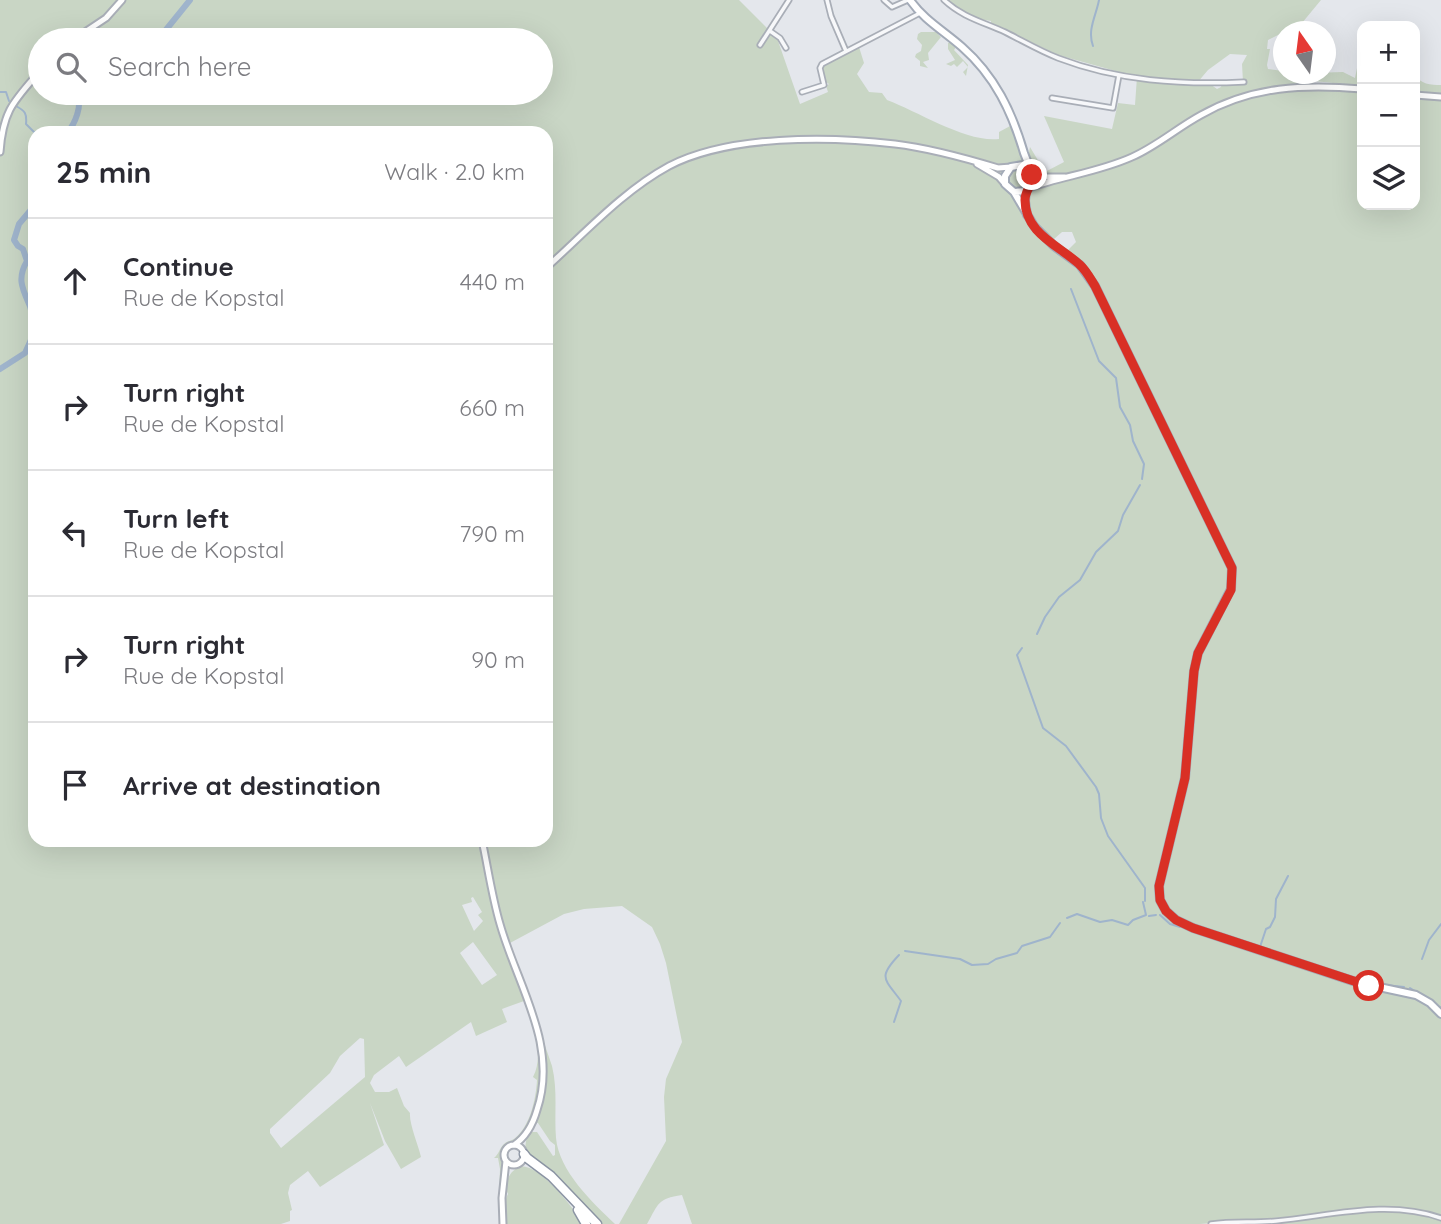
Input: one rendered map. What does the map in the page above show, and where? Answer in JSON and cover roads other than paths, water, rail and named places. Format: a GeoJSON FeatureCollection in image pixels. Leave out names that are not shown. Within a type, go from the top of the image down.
{"type":"FeatureCollection","features":[{"type":"Feature","properties":{"kind":"highway"},"geometry":{"type":"LineString","coordinates":[[524,1152],[527,1158],[551,1176],[597,1224]]}},
{"type":"Feature","properties":{"kind":"highway"},"geometry":{"type":"LineString","coordinates":[[517,1165],[529,1165],[549,1179],[576,1207],[586,1224]]}},
{"type":"Feature","properties":{"kind":"main road"},"geometry":{"type":"LineString","coordinates":[[91,28],[106,18],[122,0]]}},
{"type":"Feature","properties":{"kind":"main road"},"geometry":{"type":"LineString","coordinates":[[909,0],[920,13],[960,45],[997,87],[1015,121],[1031,172],[1025,201],[1027,217]]}},
{"type":"Feature","properties":{"kind":"main road"},"geometry":{"type":"LineString","coordinates":[[0,152],[3,124],[8,110],[28,86]]}},
{"type":"Feature","properties":{"kind":"main road"},"geometry":{"type":"LineString","coordinates":[[1014,192],[1072,177],[1135,156],[1200,116],[1247,96],[1296,86],[1357,89]]}},
{"type":"Feature","properties":{"kind":"main road"},"geometry":{"type":"LineString","coordinates":[[1420,95],[1441,97]]}},
{"type":"Feature","properties":{"kind":"main road"},"geometry":{"type":"LineString","coordinates":[[553,262],[647,181],[676,163],[710,150],[755,143],[846,141],[894,144],[998,168],[1023,165],[1041,177],[1072,177]]}},
{"type":"Feature","properties":{"kind":"main road"},"geometry":{"type":"LineString","coordinates":[[1005,184],[1006,173],[1022,145]]}},
{"type":"Feature","properties":{"kind":"main road"},"geometry":{"type":"LineString","coordinates":[[972,161],[999,177],[1014,192],[1027,217],[1047,240],[1080,265],[1095,286],[1232,568],[1231,590],[1205,635],[1196,662],[1185,778],[1159,886],[1162,905],[1176,920],[1193,928],[1356,982],[1416,995],[1430,1003],[1441,1014]]}},
{"type":"Feature","properties":{"kind":"main road"},"geometry":{"type":"LineString","coordinates":[[483,847],[500,925],[527,996],[542,1050],[542,1089],[536,1113],[527,1132],[523,1160],[505,1180]]}},
{"type":"Feature","properties":{"kind":"main road"},"geometry":{"type":"LineString","coordinates":[[503,1224],[504,1155],[506,1149],[527,1132]]}},
{"type":"Feature","properties":{"kind":"main road"},"geometry":{"type":"LineString","coordinates":[[514,1145],[524,1152]]}},
{"type":"Feature","properties":{"kind":"main road"},"geometry":{"type":"LineString","coordinates":[[506,1161],[517,1165]]}},
{"type":"Feature","properties":{"kind":"street"},"geometry":{"type":"LineString","coordinates":[[760,45],[789,0]]}},
{"type":"Feature","properties":{"kind":"street"},"geometry":{"type":"LineString","coordinates":[[827,0],[846,51]]}},
{"type":"Feature","properties":{"kind":"street"},"geometry":{"type":"LineString","coordinates":[[884,0],[892,7],[909,0]]}},
{"type":"Feature","properties":{"kind":"street"},"geometry":{"type":"LineString","coordinates":[[944,0],[963,15],[1046,53],[1119,75],[1178,83],[1244,82]]}},
{"type":"Feature","properties":{"kind":"street"},"geometry":{"type":"LineString","coordinates":[[802,92],[824,85],[820,66],[920,13]]}},
{"type":"Feature","properties":{"kind":"street"},"geometry":{"type":"LineString","coordinates":[[770,31],[780,38],[786,48]]}},
{"type":"Feature","properties":{"kind":"street"},"geometry":{"type":"LineString","coordinates":[[1052,98],[1113,108],[1119,75]]}},
{"type":"Feature","properties":{"kind":"street"},"geometry":{"type":"LineString","coordinates":[[1211,1224],[1279,1221],[1301,1216],[1377,1209],[1441,1218]]}},
{"type":"Feature","properties":{"kind":"waterway"},"geometry":{"type":"LineString","coordinates":[[167,28],[190,0]]}},
{"type":"Feature","properties":{"kind":"waterway"},"geometry":{"type":"LineString","coordinates":[[1093,46],[1091,29],[1099,0]]}},
{"type":"Feature","properties":{"kind":"waterway"},"geometry":{"type":"LineString","coordinates":[[0,92],[6,92],[9,101]]}},
{"type":"Feature","properties":{"kind":"waterway"},"geometry":{"type":"LineString","coordinates":[[72,126],[79,105]]}},
{"type":"Feature","properties":{"kind":"waterway"},"geometry":{"type":"LineString","coordinates":[[16,106],[25,113],[28,126]]}},
{"type":"Feature","properties":{"kind":"waterway"},"geometry":{"type":"LineString","coordinates":[[28,213],[19,224],[14,240],[23,249],[27,261],[22,273],[22,283],[28,302]]}},
{"type":"Feature","properties":{"kind":"waterway"},"geometry":{"type":"LineString","coordinates":[[1071,289],[1099,361],[1116,378],[1120,407],[1130,425],[1133,441],[1144,464],[1142,479]]}},
{"type":"Feature","properties":{"kind":"waterway"},"geometry":{"type":"LineString","coordinates":[[0,369],[25,353],[28,346]]}},
{"type":"Feature","properties":{"kind":"waterway"},"geometry":{"type":"LineString","coordinates":[[1037,634],[1059,597],[1080,580],[1096,552],[1118,531],[1123,515],[1140,485]]}},
{"type":"Feature","properties":{"kind":"waterway"},"geometry":{"type":"LineString","coordinates":[[1022,648],[1017,655],[1043,728],[1066,746],[1096,787],[1101,818],[1108,836],[1145,888],[1145,901]]}},
{"type":"Feature","properties":{"kind":"waterway"},"geometry":{"type":"LineString","coordinates":[[1260,947],[1266,929],[1275,917],[1276,899],[1288,876]]}},
{"type":"Feature","properties":{"kind":"waterway"},"geometry":{"type":"LineString","coordinates":[[1067,918],[1077,914],[1100,922],[1112,920],[1128,925],[1146,915],[1143,902]]}},
{"type":"Feature","properties":{"kind":"waterway"},"geometry":{"type":"LineString","coordinates":[[1149,916],[1156,915]]}},
{"type":"Feature","properties":{"kind":"waterway"},"geometry":{"type":"LineString","coordinates":[[1160,915],[1170,924],[1180,927]]}},
{"type":"Feature","properties":{"kind":"waterway"},"geometry":{"type":"LineString","coordinates":[[905,951],[960,959],[972,965],[988,964],[1017,953],[1022,946],[1050,937],[1060,923]]}},
{"type":"Feature","properties":{"kind":"waterway"},"geometry":{"type":"LineString","coordinates":[[1191,924],[1255,945]]}},
{"type":"Feature","properties":{"kind":"waterway"},"geometry":{"type":"LineString","coordinates":[[1422,959],[1429,940],[1441,924]]}},
{"type":"Feature","properties":{"kind":"waterway"},"geometry":{"type":"LineString","coordinates":[[894,1022],[901,1001],[888,983],[886,974],[899,955]]}},
{"type":"Feature","properties":{"kind":"waterway"},"geometry":{"type":"LineString","coordinates":[[1317,966],[1369,982]]}},
{"type":"Feature","properties":{"kind":"waterway"},"geometry":{"type":"LineString","coordinates":[[1385,985],[1404,987]]}},
{"type":"Feature","properties":{"kind":"waterway"},"geometry":{"type":"LineString","coordinates":[[1410,988],[1441,1008]]}}]}
